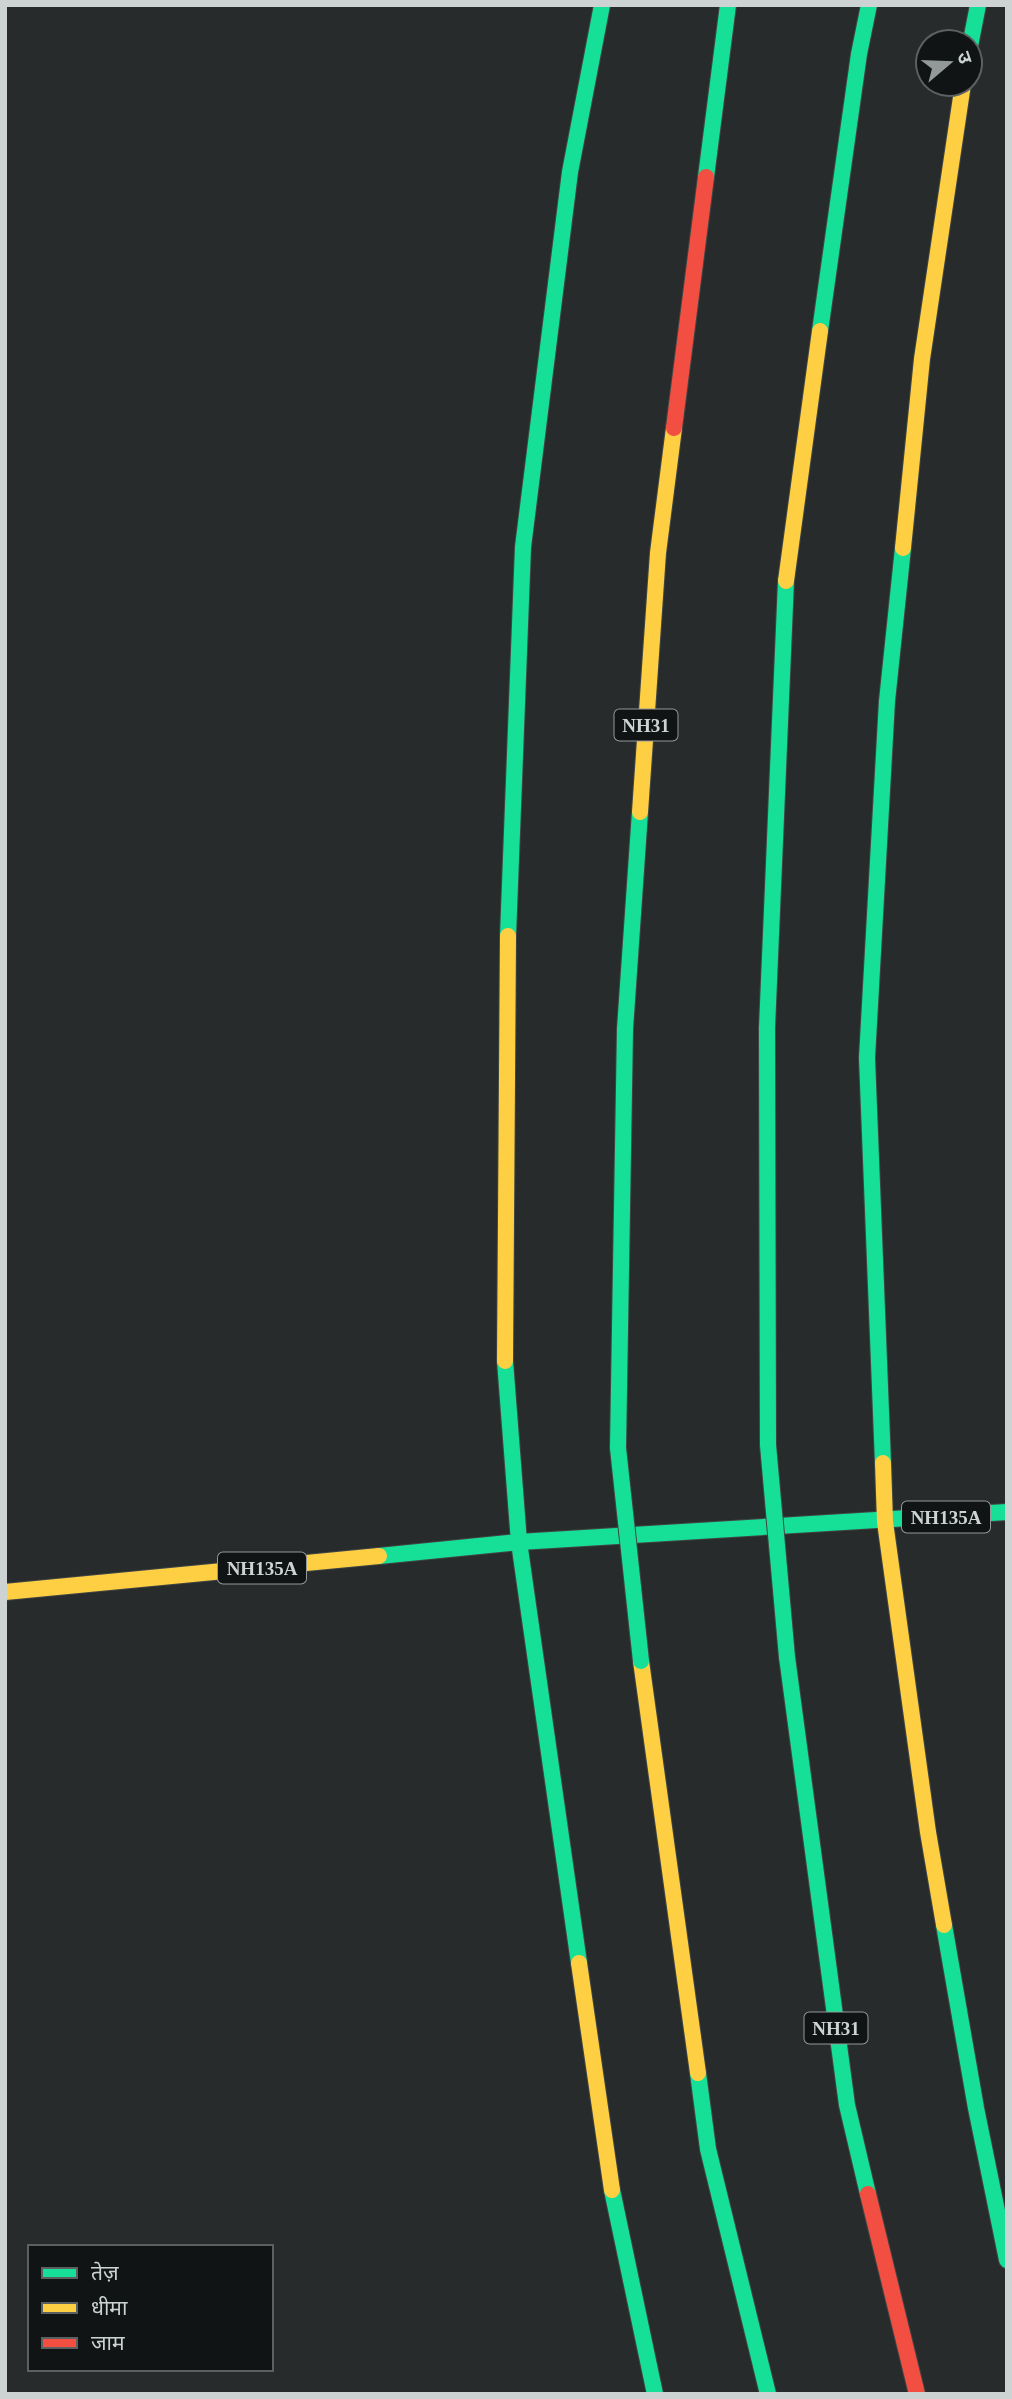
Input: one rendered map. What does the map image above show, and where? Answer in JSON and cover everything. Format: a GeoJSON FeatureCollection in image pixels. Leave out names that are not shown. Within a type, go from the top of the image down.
{"type":"FeatureCollection","features":[{"type":"Feature","properties":{"kind":"main road"},"geometry":{"type":"LineString","coordinates":[[602,5],[569,172],[523,547],[508,887],[505,1343],[519,1542],[613,2198],[655,2394]]}},
{"type":"Feature","properties":{"kind":"main road","name":"NH31"},"geometry":{"type":"LineString","coordinates":[[728,5],[658,554],[625,1029],[618,1448],[641,1661],[708,2148],[768,2394]]}},
{"type":"Feature","properties":{"kind":"main road","name":"NH31"},"geometry":{"type":"LineString","coordinates":[[869,5],[859,54],[788,567],[767,1028],[768,1445],[787,1657],[846,2105],[917,2394]]}},
{"type":"Feature","properties":{"kind":"main road"},"geometry":{"type":"LineString","coordinates":[[974,28],[978,5]]}},
{"type":"Feature","properties":{"kind":"main road"},"geometry":{"type":"LineString","coordinates":[[961,98],[922,359],[887,701],[869,1031],[884,1522],[928,1832],[976,2108],[1007,2260]]}},
{"type":"Feature","properties":{"kind":"main road","name":"NH135A"},"geometry":{"type":"LineString","coordinates":[[5,1592],[519,1542],[884,1522],[1007,1512]]}},
{"type":"Feature","properties":{"kind":"traffic: fast"},"geometry":{"type":"LineString","coordinates":[[508,936],[523,547],[570,172],[602,5]]}},
{"type":"Feature","properties":{"kind":"traffic: fast"},"geometry":{"type":"LineString","coordinates":[[706,177],[728,5]]}},
{"type":"Feature","properties":{"kind":"traffic: fast"},"geometry":{"type":"LineString","coordinates":[[820,331],[859,54],[869,5]]}},
{"type":"Feature","properties":{"kind":"traffic: fast"},"geometry":{"type":"LineString","coordinates":[[974,28],[978,5]]}},
{"type":"Feature","properties":{"kind":"traffic: fast"},"geometry":{"type":"LineString","coordinates":[[883,1463],[867,1058],[887,701],[903,548]]}},
{"type":"Feature","properties":{"kind":"traffic: fast"},"geometry":{"type":"LineString","coordinates":[[768,1445],[767,1028],[786,581]]}},
{"type":"Feature","properties":{"kind":"traffic: fast"},"geometry":{"type":"LineString","coordinates":[[618,1448],[625,1029],[640,812]]}},
{"type":"Feature","properties":{"kind":"traffic: fast"},"geometry":{"type":"LineString","coordinates":[[505,1361],[519,1542],[579,1963]]}},
{"type":"Feature","properties":{"kind":"traffic: fast"},"geometry":{"type":"LineString","coordinates":[[768,1445],[787,1657]]}},
{"type":"Feature","properties":{"kind":"traffic: fast"},"geometry":{"type":"LineString","coordinates":[[618,1448],[641,1661]]}},
{"type":"Feature","properties":{"kind":"traffic: fast"},"geometry":{"type":"LineString","coordinates":[[379,1556],[519,1542],[1007,1512]]}},
{"type":"Feature","properties":{"kind":"traffic: fast"},"geometry":{"type":"LineString","coordinates":[[787,1657],[847,2105],[868,2194]]}},
{"type":"Feature","properties":{"kind":"traffic: fast"},"geometry":{"type":"LineString","coordinates":[[944,1925],[976,2108],[1007,2260]]}},
{"type":"Feature","properties":{"kind":"traffic: fast"},"geometry":{"type":"LineString","coordinates":[[698,2073],[708,2149],[768,2394]]}},
{"type":"Feature","properties":{"kind":"traffic: fast"},"geometry":{"type":"LineString","coordinates":[[612,2190],[655,2394]]}},
{"type":"Feature","properties":{"kind":"traffic: slow"},"geometry":{"type":"LineString","coordinates":[[903,548],[922,359],[961,98]]}},
{"type":"Feature","properties":{"kind":"traffic: slow"},"geometry":{"type":"LineString","coordinates":[[786,581],[820,331]]}},
{"type":"Feature","properties":{"kind":"traffic: slow"},"geometry":{"type":"LineString","coordinates":[[640,812],[658,553],[674,428]]}},
{"type":"Feature","properties":{"kind":"traffic: slow"},"geometry":{"type":"LineString","coordinates":[[505,1361],[508,936]]}},
{"type":"Feature","properties":{"kind":"traffic: slow"},"geometry":{"type":"LineString","coordinates":[[883,1463],[885,1522],[928,1832],[944,1925]]}},
{"type":"Feature","properties":{"kind":"traffic: slow"},"geometry":{"type":"LineString","coordinates":[[5,1592],[379,1556]]}},
{"type":"Feature","properties":{"kind":"traffic: slow"},"geometry":{"type":"LineString","coordinates":[[641,1661],[698,2073]]}},
{"type":"Feature","properties":{"kind":"traffic: slow"},"geometry":{"type":"LineString","coordinates":[[579,1963],[612,2190]]}},
{"type":"Feature","properties":{"kind":"traffic: jam"},"geometry":{"type":"LineString","coordinates":[[674,428],[706,177]]}},
{"type":"Feature","properties":{"kind":"traffic: jam"},"geometry":{"type":"LineString","coordinates":[[868,2194],[917,2394]]}}]}
